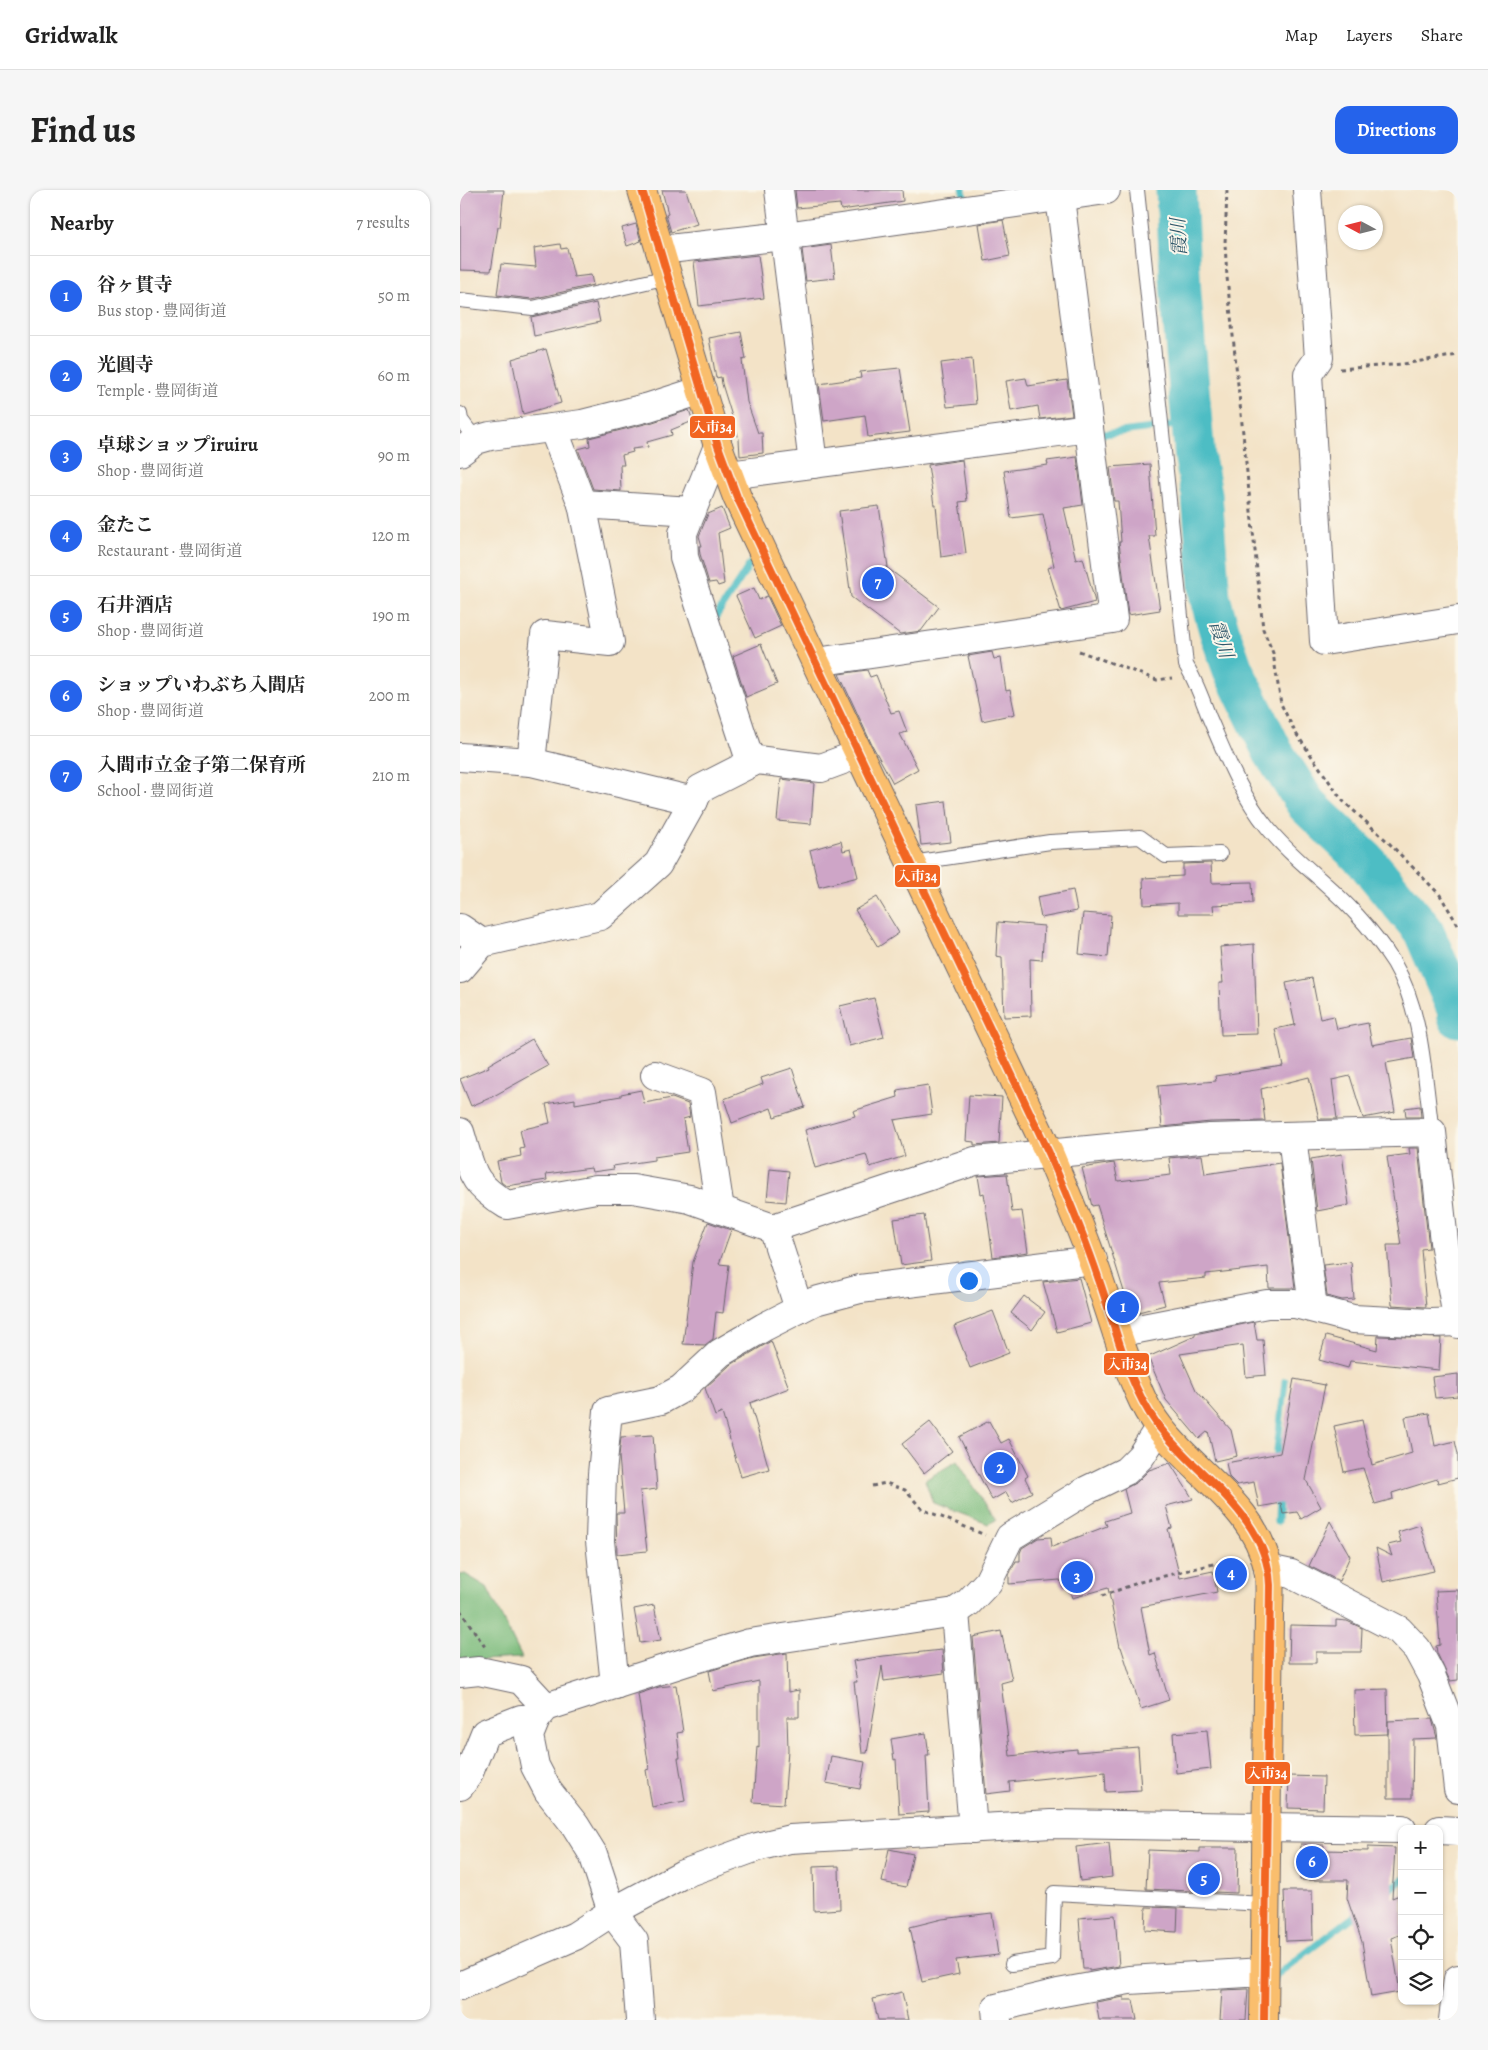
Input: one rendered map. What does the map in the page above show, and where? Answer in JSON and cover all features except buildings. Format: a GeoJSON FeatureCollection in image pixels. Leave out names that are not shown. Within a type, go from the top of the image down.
{"type":"FeatureCollection","features":[{"type":"Feature","properties":{"kind":"main road"},"geometry":{"type":"LineString","coordinates":[[642,190],[718,446],[737,497],[1049,1153],[1093,1260],[1117,1333],[1143,1401],[1159,1428],[1231,1502],[1252,1529],[1266,1561],[1264,2020]]}},
{"type":"Feature","properties":{"kind":"street"},"geometry":{"type":"LineString","coordinates":[[779,190],[813,464]]}},
{"type":"Feature","properties":{"kind":"street"},"geometry":{"type":"LineString","coordinates":[[660,250],[785,236],[1060,193],[1106,190]]}},
{"type":"Feature","properties":{"kind":"street"},"geometry":{"type":"LineString","coordinates":[[1307,190],[1319,358],[1308,374],[1324,641],[1458,620]]}},
{"type":"Feature","properties":{"kind":"street"},"geometry":{"type":"LineString","coordinates":[[816,662],[1113,620],[1060,193]]}},
{"type":"Feature","properties":{"kind":"street"},"geometry":{"type":"LineString","coordinates":[[468,446],[553,428],[582,424],[649,407],[702,390]]}},
{"type":"Feature","properties":{"kind":"street"},"geometry":{"type":"LineString","coordinates":[[531,762],[544,635],[610,642],[582,504],[553,428]]}},
{"type":"Feature","properties":{"kind":"street"},"geometry":{"type":"LineString","coordinates":[[729,475],[1089,428]]}},
{"type":"Feature","properties":{"kind":"street"},"geometry":{"type":"LineString","coordinates":[[718,446],[683,533],[684,557],[751,763]]}},
{"type":"Feature","properties":{"kind":"street"},"geometry":{"type":"LineString","coordinates":[[582,504],[692,511]]}},
{"type":"Feature","properties":{"kind":"street"},"geometry":{"type":"LineString","coordinates":[[460,969],[482,943],[600,916],[658,864],[700,789],[757,760],[821,768],[860,754]]}},
{"type":"Feature","properties":{"kind":"street"},"geometry":{"type":"LineString","coordinates":[[460,757],[531,762],[694,801]]}},
{"type":"Feature","properties":{"kind":"street"},"geometry":{"type":"LineString","coordinates":[[460,928],[482,943]]}},
{"type":"Feature","properties":{"kind":"street"},"geometry":{"type":"LineString","coordinates":[[655,1075],[702,1092],[720,1209]]}},
{"type":"Feature","properties":{"kind":"street"},"geometry":{"type":"LineString","coordinates":[[460,1132],[474,1178],[488,1193],[507,1204],[596,1189],[633,1189],[690,1199],[774,1228],[975,1161],[1210,1138],[1432,1132],[1444,1242],[1458,1323],[1353,1319],[1294,1304],[1267,1304],[1117,1333]]}},
{"type":"Feature","properties":{"kind":"street"},"geometry":{"type":"LineString","coordinates":[[1292,1136],[1313,1308]]}},
{"type":"Feature","properties":{"kind":"street"},"geometry":{"type":"LineString","coordinates":[[774,1228],[798,1309]]}},
{"type":"Feature","properties":{"kind":"street"},"geometry":{"type":"LineString","coordinates":[[615,1685],[600,1541],[602,1474],[608,1411],[661,1400],[681,1390],[720,1353],[815,1301],[860,1289],[1093,1260]]}},
{"type":"Feature","properties":{"kind":"street"},"geometry":{"type":"LineString","coordinates":[[460,1786],[468,1776],[485,1733],[615,1685],[750,1643],[955,1612],[968,1603],[988,1582],[1010,1537],[1087,1490],[1126,1471],[1141,1456],[1159,1428]]}},
{"type":"Feature","properties":{"kind":"street"},"geometry":{"type":"LineString","coordinates":[[1266,1561],[1399,1630],[1417,1649],[1455,1720],[1458,1788]]}},
{"type":"Feature","properties":{"kind":"street"},"geometry":{"type":"LineString","coordinates":[[955,1612],[973,1829]]}},
{"type":"Feature","properties":{"kind":"street"},"geometry":{"type":"LineString","coordinates":[[460,1673],[479,1670],[521,1680],[541,1713]]}},
{"type":"Feature","properties":{"kind":"street"},"geometry":{"type":"LineString","coordinates":[[541,1713],[529,1736],[535,1766],[548,1791],[575,1825],[593,1854],[612,1912],[634,1941],[640,2020]]}},
{"type":"Feature","properties":{"kind":"street"},"geometry":{"type":"LineString","coordinates":[[460,1986],[575,1936],[612,1912],[683,1874],[757,1847],[782,1841],[1051,1824],[1398,1829]]}},
{"type":"Feature","properties":{"kind":"street"},"geometry":{"type":"LineString","coordinates":[[1443,1830],[1458,1830]]}},
{"type":"Feature","properties":{"kind":"street"},"geometry":{"type":"LineString","coordinates":[[997,2020],[996,2008],[1058,1993],[1129,1980],[1263,1972]]}},
{"type":"Feature","properties":{"kind":"street"},"geometry":{"type":"LineString","coordinates":[[1453,2020],[1458,1978]]}},
{"type":"Feature","properties":{"kind":"lane"},"geometry":{"type":"LineString","coordinates":[[1137,190],[1186,665],[1193,676],[1240,784],[1267,827],[1293,855],[1334,891],[1357,915],[1394,964],[1407,992],[1419,1033],[1432,1132]]}},
{"type":"Feature","properties":{"kind":"lane"},"geometry":{"type":"LineString","coordinates":[[460,300],[533,308],[668,277]]}},
{"type":"Feature","properties":{"kind":"lane"},"geometry":{"type":"LineString","coordinates":[[460,414],[468,446]]}},
{"type":"Feature","properties":{"kind":"lane"},"geometry":{"type":"LineString","coordinates":[[912,864],[1050,842],[1140,837],[1166,856],[1220,854]]}},
{"type":"Feature","properties":{"kind":"lane"},"geometry":{"type":"LineString","coordinates":[[1012,1964],[1052,1958],[1054,1893],[1265,1904]]}},
{"type":"Feature","properties":{"kind":"path"},"geometry":{"type":"LineString","coordinates":[[1228,190],[1224,244],[1263,629],[1273,653],[1281,704],[1295,732],[1342,800],[1388,842],[1440,895],[1458,925]]}},
{"type":"Feature","properties":{"kind":"path"},"geometry":{"type":"LineString","coordinates":[[1310,370],[1403,364],[1458,355]]}},
{"type":"Feature","properties":{"kind":"path"},"geometry":{"type":"LineString","coordinates":[[1077,650],[1157,680],[1193,676]]}},
{"type":"Feature","properties":{"kind":"path"},"geometry":{"type":"LineString","coordinates":[[872,1486],[886,1483],[905,1490],[922,1509],[1006,1544]]}},
{"type":"Feature","properties":{"kind":"path"},"geometry":{"type":"LineString","coordinates":[[1102,1596],[1140,1582],[1266,1561]]}},
{"type":"Feature","properties":{"kind":"path"},"geometry":{"type":"LineString","coordinates":[[460,1610],[504,1675]]}},
{"type":"Feature","properties":{"kind":"green space"},"geometry":{"type":"Polygon","coordinates":[[[957,1461],[996,1520],[988,1524],[933,1503],[925,1480],[957,1461]]]}},
{"type":"Feature","properties":{"kind":"green space"},"geometry":{"type":"Polygon","coordinates":[[[465,1574],[487,1587],[522,1658],[460,1661],[460,1575],[465,1574]]]}},
{"type":"Feature","properties":{"kind":"waterway"},"geometry":{"type":"LineString","coordinates":[[963,190],[965,204]]}},
{"type":"Feature","properties":{"kind":"waterway","name":"霞川"},"geometry":{"type":"LineString","coordinates":[[1176,190],[1181,295],[1195,459],[1202,494],[1210,598],[1219,630],[1233,670],[1273,752],[1307,805],[1366,861],[1423,930],[1457,1009],[1458,1017]]}},
{"type":"Feature","properties":{"kind":"waterway"},"geometry":{"type":"LineString","coordinates":[[1096,435],[1193,423]]}},
{"type":"Feature","properties":{"kind":"waterway"},"geometry":{"type":"LineString","coordinates":[[713,621],[756,555]]}},
{"type":"Feature","properties":{"kind":"waterway"},"geometry":{"type":"LineString","coordinates":[[1277,1462],[1285,1381]]}},
{"type":"Feature","properties":{"kind":"waterway"},"geometry":{"type":"LineString","coordinates":[[1277,1522],[1278,1495]]}},
{"type":"Feature","properties":{"kind":"waterway"},"geometry":{"type":"LineString","coordinates":[[1386,1893],[1398,1883]]}},
{"type":"Feature","properties":{"kind":"waterway"},"geometry":{"type":"LineString","coordinates":[[1274,1980],[1275,1976],[1361,1911]]}},
{"type":"Feature","properties":{"kind":"transit line","name":"入市34"},"geometry":{"type":"LineString","coordinates":[[642,190],[718,446],[737,497],[1049,1153],[1088,1248],[1123,1355],[1138,1391],[1157,1424],[1243,1516],[1256,1537],[1266,1560],[1270,1585],[1264,2020]]}},
{"type":"Feature","properties":{"kind":"place","name":"入間市立金子第二保育所"},"geometry":{"type":"Point","coordinates":[878,583]}},
{"type":"Feature","properties":{"kind":"place","name":"谷ヶ貫寺"},"geometry":{"type":"Point","coordinates":[1123,1307]}},
{"type":"Feature","properties":{"kind":"place","name":"光圓寺"},"geometry":{"type":"Point","coordinates":[1000,1468]}},
{"type":"Feature","properties":{"kind":"place","name":"金たこ"},"geometry":{"type":"Point","coordinates":[1231,1574]}},
{"type":"Feature","properties":{"kind":"place","name":"卓球ショップiruiru"},"geometry":{"type":"Point","coordinates":[1077,1577]}},
{"type":"Feature","properties":{"kind":"place","name":"ショップいわぶち入間店"},"geometry":{"type":"Point","coordinates":[1312,1862]}},
{"type":"Feature","properties":{"kind":"place","name":"石井酒店"},"geometry":{"type":"Point","coordinates":[1204,1879]}}]}
